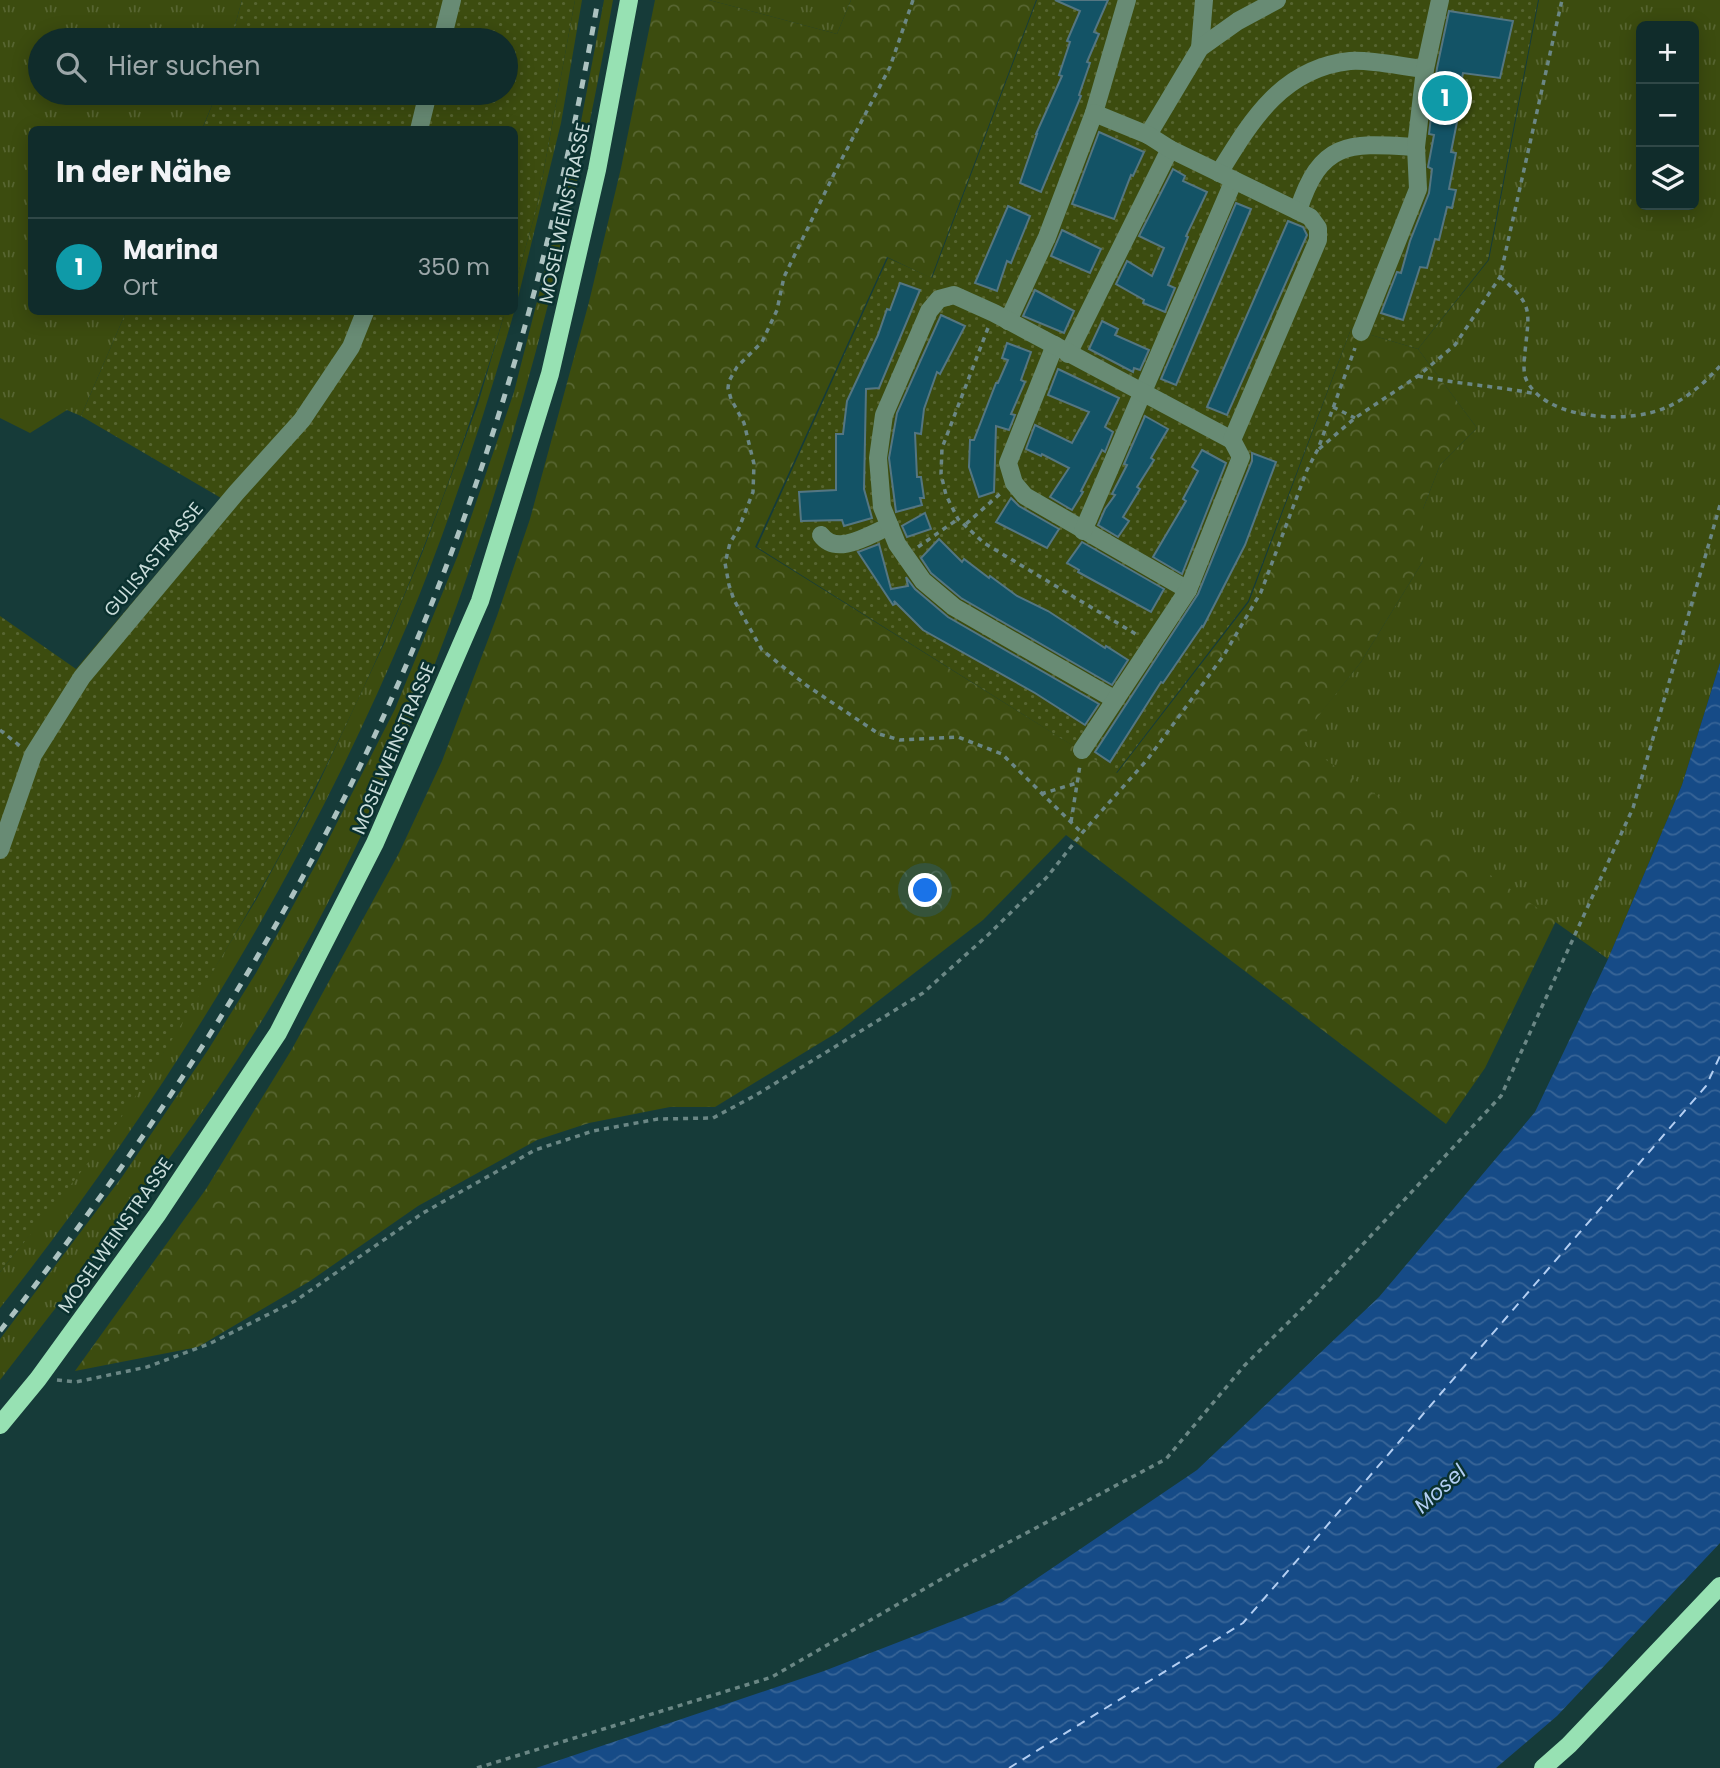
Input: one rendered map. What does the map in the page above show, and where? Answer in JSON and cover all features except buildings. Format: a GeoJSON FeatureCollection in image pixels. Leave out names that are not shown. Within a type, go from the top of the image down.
{"type":"FeatureCollection","features":[{"type":"Feature","properties":{"kind":"main road","name":"MOSELWEINSTRASSE"},"geometry":{"type":"LineString","coordinates":[[0,1425],[38,1379],[157,1215],[278,1033],[375,843],[480,601],[550,374],[597,170],[629,0]]}},
{"type":"Feature","properties":{"kind":"main road"},"geometry":{"type":"LineString","coordinates":[[1543,1768],[1569,1745],[1720,1586]]}},
{"type":"Feature","properties":{"kind":"street"},"geometry":{"type":"LineString","coordinates":[[445,28],[452,0]]}},
{"type":"Feature","properties":{"kind":"street"},"geometry":{"type":"LineString","coordinates":[[1008,321],[1047,237],[1094,113],[1127,0]]}},
{"type":"Feature","properties":{"kind":"street"},"geometry":{"type":"LineString","coordinates":[[1200,48],[1204,0]]}},
{"type":"Feature","properties":{"kind":"street"},"geometry":{"type":"LineString","coordinates":[[1148,135],[1200,48],[1238,21],[1277,0]]}},
{"type":"Feature","properties":{"kind":"street"},"geometry":{"type":"LineString","coordinates":[[1362,332],[1418,189],[1416,147],[1425,69],[1440,0]]}},
{"type":"Feature","properties":{"kind":"street"},"geometry":{"type":"LineString","coordinates":[[1083,531],[1143,393],[1226,176],[1252,120],[1280,89],[1317,70],[1350,61],[1425,69]]}},
{"type":"Feature","properties":{"kind":"street"},"geometry":{"type":"LineString","coordinates":[[420,126],[425,105]]}},
{"type":"Feature","properties":{"kind":"street"},"geometry":{"type":"LineString","coordinates":[[1094,113],[1148,135],[1170,149],[1310,217],[1318,228],[1318,240],[1232,440]]}},
{"type":"Feature","properties":{"kind":"street"},"geometry":{"type":"LineString","coordinates":[[1298,211],[1306,186],[1320,165],[1334,153],[1352,146],[1375,144],[1416,147]]}},
{"type":"Feature","properties":{"kind":"street"},"geometry":{"type":"LineString","coordinates":[[1170,149],[1062,350],[1008,463],[1014,482],[1025,496],[1188,590]]}},
{"type":"Feature","properties":{"kind":"street"},"geometry":{"type":"LineString","coordinates":[[1082,750],[1188,590],[1241,457],[1232,440],[1008,321],[954,295],[939,299],[929,311],[884,415],[878,458],[882,507],[897,544],[923,581],[954,607],[1114,699]]}},
{"type":"Feature","properties":{"kind":"street","name":"GULISASTRASSE"},"geometry":{"type":"LineString","coordinates":[[0,850],[33,755],[82,677],[302,420],[351,347],[364,315]]}},
{"type":"Feature","properties":{"kind":"street"},"geometry":{"type":"LineString","coordinates":[[821,535],[827,542],[844,545],[890,526]]}},
{"type":"Feature","properties":{"kind":"path"},"geometry":{"type":"LineString","coordinates":[[913,0],[890,66],[784,277],[777,310],[762,342],[737,367],[729,381],[730,399],[744,423],[754,464],[753,492],[730,543],[725,563],[734,600],[762,650],[806,685],[879,734],[900,740],[958,737],[983,744],[1002,754],[1082,833]]}},
{"type":"Feature","properties":{"kind":"path"},"geometry":{"type":"LineString","coordinates":[[1318,449],[1355,418],[1418,376],[1455,345],[1500,277],[1562,0]]}},
{"type":"Feature","properties":{"kind":"path"},"geometry":{"type":"LineString","coordinates":[[1500,277],[1521,295],[1528,307],[1525,378],[1536,394],[1546,402],[1573,412],[1608,417],[1649,413],[1676,402],[1702,386],[1720,366]]}},
{"type":"Feature","properties":{"kind":"path"},"geometry":{"type":"LineString","coordinates":[[38,1379],[76,1382],[147,1367],[209,1344],[295,1301],[423,1213],[535,1150],[593,1131],[659,1119],[713,1118],[757,1096],[923,993],[1047,877],[1147,760],[1224,655],[1261,592],[1362,332]]}},
{"type":"Feature","properties":{"kind":"path"},"geometry":{"type":"LineString","coordinates":[[1418,376],[1461,385],[1488,385],[1536,394]]}},
{"type":"Feature","properties":{"kind":"path"},"geometry":{"type":"LineString","coordinates":[[1333,407],[1355,418]]}},
{"type":"Feature","properties":{"kind":"path"},"geometry":{"type":"LineString","coordinates":[[966,524],[1014,482]]}},
{"type":"Feature","properties":{"kind":"path"},"geometry":{"type":"LineString","coordinates":[[477,1768],[772,1677],[964,1566],[1166,1459],[1244,1366],[1311,1300],[1502,1096],[1633,808],[1720,505]]}},
{"type":"Feature","properties":{"kind":"path"},"geometry":{"type":"LineString","coordinates":[[905,556],[958,519]]}},
{"type":"Feature","properties":{"kind":"path"},"geometry":{"type":"LineString","coordinates":[[0,730],[33,755]]}},
{"type":"Feature","properties":{"kind":"path"},"geometry":{"type":"LineString","coordinates":[[1071,822],[1082,750]]}},
{"type":"Feature","properties":{"kind":"path"},"geometry":{"type":"LineString","coordinates":[[1041,794],[1077,783]]}},
{"type":"Feature","properties":{"kind":"green space"},"geometry":{"type":"Polygon","coordinates":[[[0,0],[242,0],[234,28],[28,28],[28,105],[212,105],[203,126],[28,126],[28,315],[125,315],[81,416],[67,410],[30,433],[0,418],[0,0]]]}},
{"type":"Feature","properties":{"kind":"green space"},"geometry":{"type":"Polygon","coordinates":[[[242,0],[575,0],[537,207],[518,274],[518,126],[204,126],[212,105],[518,105],[518,28],[234,28],[242,0]]]}},
{"type":"Feature","properties":{"kind":"green space"},"geometry":{"type":"Polygon","coordinates":[[[575,0],[582,0],[561,123],[518,298],[518,274],[537,207],[575,0]]]}},
{"type":"Feature","properties":{"kind":"green space"},"geometry":{"type":"Polygon","coordinates":[[[604,0],[613,0],[588,128],[560,256],[527,383],[490,508],[447,632],[399,753],[344,872],[251,1039],[147,1188],[0,1380],[0,1339],[122,1177],[208,1050],[256,973],[316,864],[395,709],[458,555],[514,392],[576,148],[604,0]]]}},
{"type":"Feature","properties":{"kind":"green space"},"geometry":{"type":"Polygon","coordinates":[[[655,0],[709,0],[837,34],[851,0],[1036,0],[931,278],[887,257],[755,547],[1117,773],[1249,602],[1351,329],[1418,349],[1477,428],[1440,465],[1423,509],[1423,561],[1361,662],[1299,741],[1556,921],[1485,1068],[1446,1124],[1066,835],[983,920],[838,1032],[715,1107],[670,1107],[589,1123],[537,1140],[418,1206],[310,1281],[198,1347],[75,1371],[206,1189],[292,1049],[399,853],[442,761],[497,616],[530,519],[589,302],[621,168],[655,0]]]}},
{"type":"Feature","properties":{"kind":"green space"},"geometry":{"type":"Polygon","coordinates":[[[709,0],[851,0],[837,34],[709,0]]]}},
{"type":"Feature","properties":{"kind":"green space"},"geometry":{"type":"Polygon","coordinates":[[[1037,0],[1538,0],[1488,260],[1418,349],[1351,329],[1248,601],[1116,773],[757,547],[888,258],[932,278],[1037,0]]]}},
{"type":"Feature","properties":{"kind":"green space"},"geometry":{"type":"Polygon","coordinates":[[[1539,0],[1720,0],[1720,663],[1682,785],[1608,959],[1298,741],[1361,662],[1423,561],[1423,509],[1440,465],[1477,428],[1418,349],[1489,260],[1539,0]]]}},
{"type":"Feature","properties":{"kind":"green space"},"geometry":{"type":"Polygon","coordinates":[[[125,315],[504,315],[449,481],[417,564],[345,727],[305,807],[263,886],[150,1075],[93,1156],[0,1272],[0,616],[76,669],[221,498],[81,416],[125,315]]]}},
{"type":"Feature","properties":{"kind":"green space"},"geometry":{"type":"Polygon","coordinates":[[[504,315],[513,315],[478,430],[438,546],[368,714],[324,804],[277,893],[174,1064],[61,1229],[0,1308],[0,1272],[105,1139],[163,1053],[256,900],[315,791],[384,644],[423,551],[478,404],[504,315]]]}},
{"type":"Feature","properties":{"kind":"water","name":"Mosel"},"geometry":{"type":"Polygon","coordinates":[[[1720,663],[1720,1543],[1557,1716],[1496,1768],[536,1768],[824,1671],[1002,1602],[1197,1470],[1379,1297],[1535,1112],[1608,959],[1682,785],[1720,663]]]}},
{"type":"Feature","properties":{"kind":"ferry route"},"geometry":{"type":"LineString","coordinates":[[1009,1768],[1243,1623],[1706,1086],[1720,1056]]}},
{"type":"Feature","properties":{"kind":"railway"},"geometry":{"type":"LineString","coordinates":[[0,1331],[137,1145],[221,1017],[299,884],[382,719],[425,621],[498,418],[555,211],[598,0]]}},
{"type":"Feature","properties":{"kind":"place","name":"Marina"},"geometry":{"type":"Point","coordinates":[1445,98]}}]}
